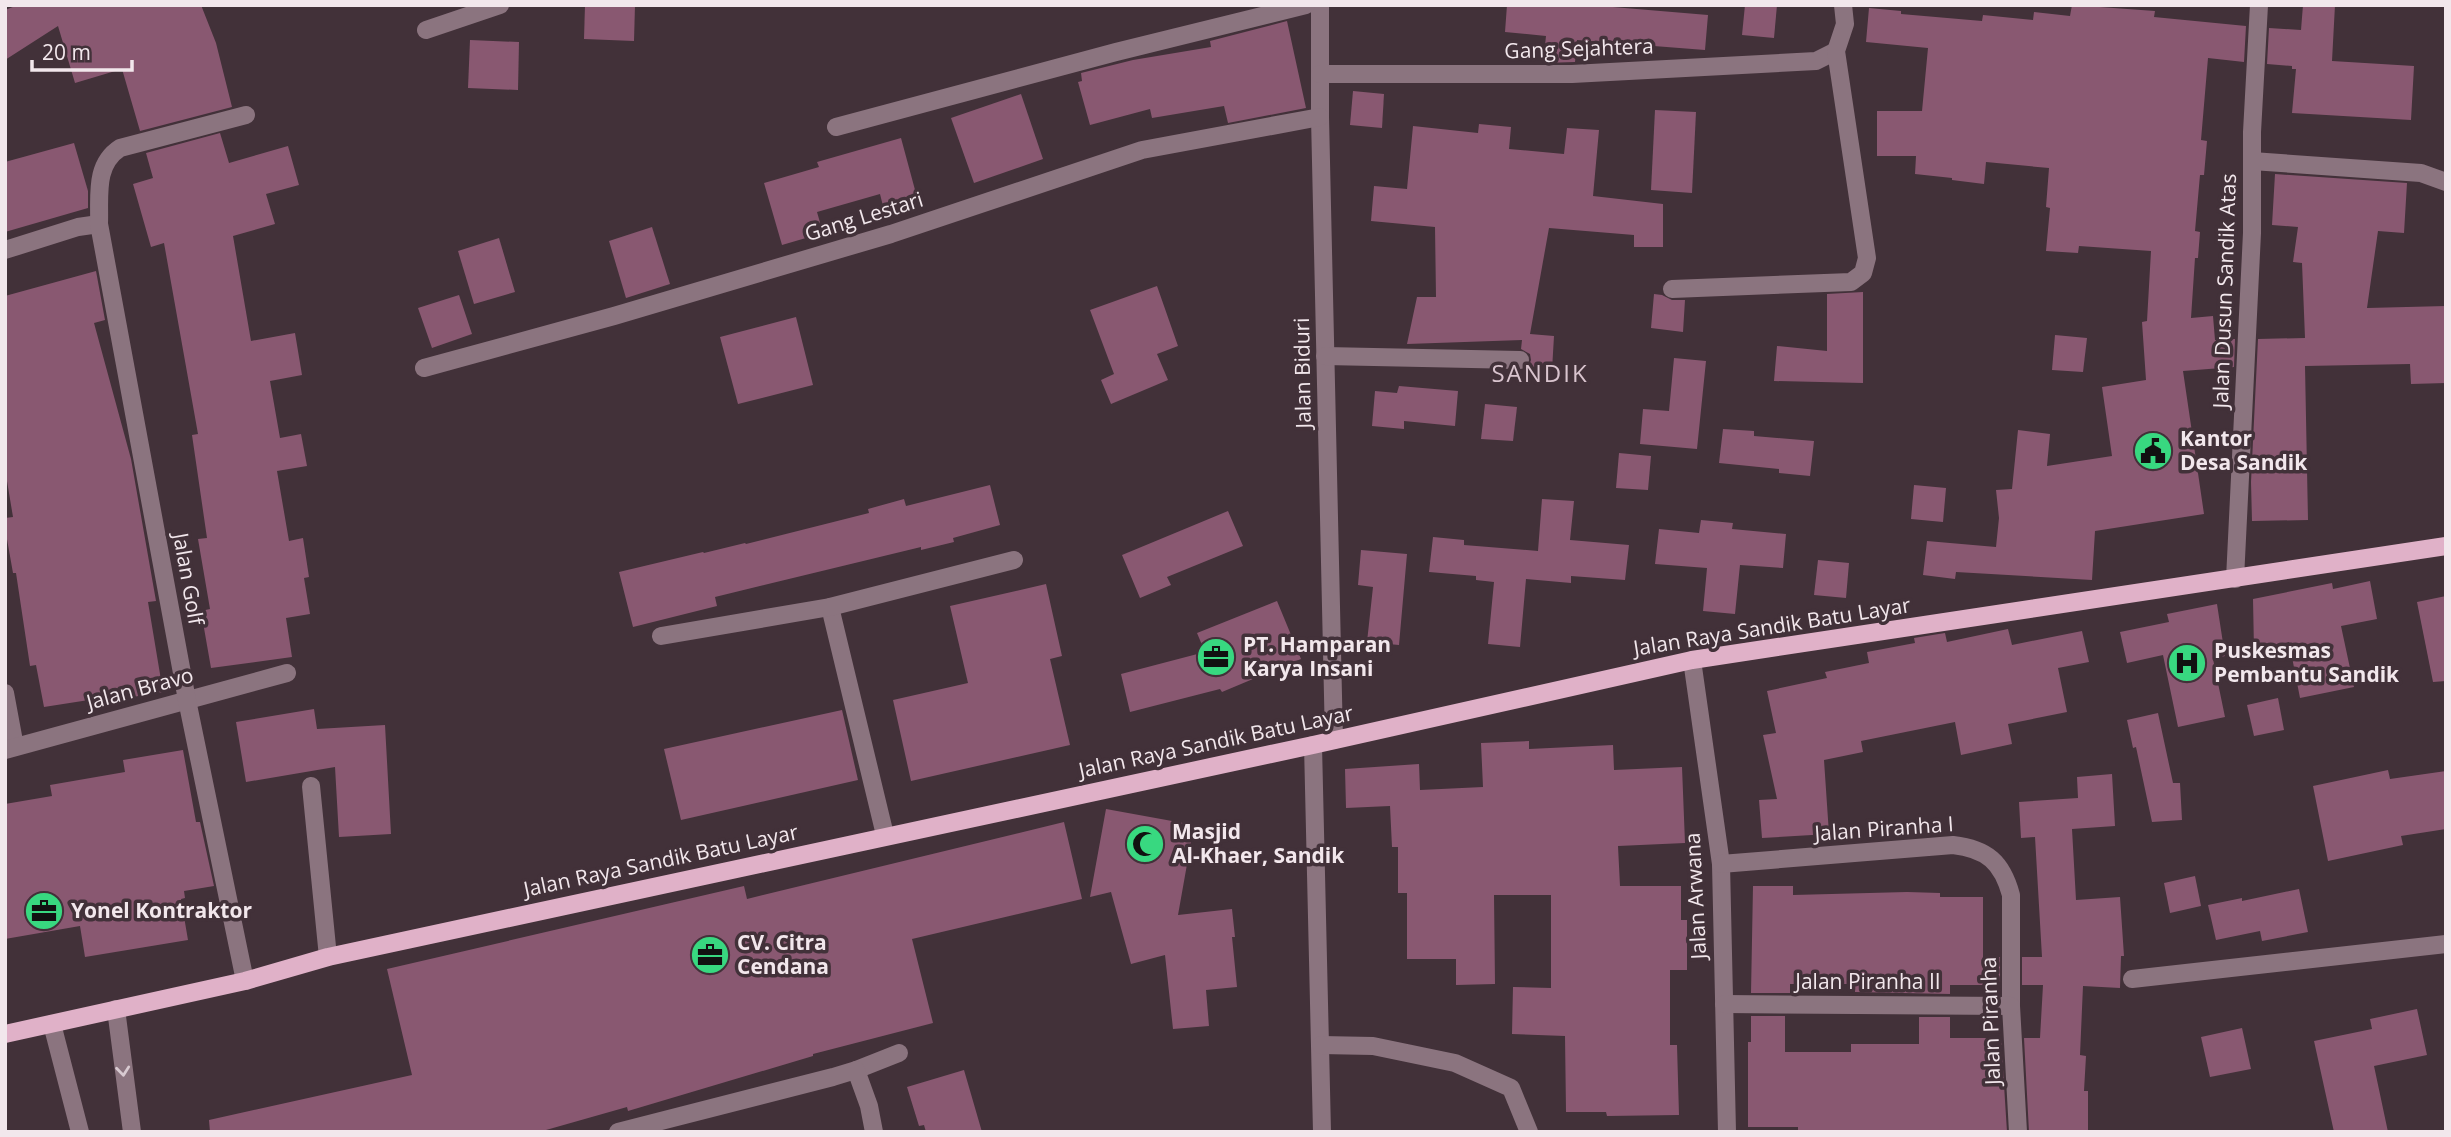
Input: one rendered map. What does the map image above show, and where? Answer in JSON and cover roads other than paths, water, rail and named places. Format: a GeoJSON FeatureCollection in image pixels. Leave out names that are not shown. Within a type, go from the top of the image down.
{"type":"FeatureCollection","features":[{"type":"Feature","properties":{"kind":"main road","name":"Jalan Raya Sandik Batu Layar"},"geometry":{"type":"LineString","coordinates":[[5,1034],[245,981],[328,957],[1313,745],[1692,660],[2446,546]]}},
{"type":"Feature","properties":{"kind":"street"},"geometry":{"type":"LineString","coordinates":[[426,30],[500,5]]}},
{"type":"Feature","properties":{"kind":"street"},"geometry":{"type":"LineString","coordinates":[[836,127],[1116,52],[1306,5]]}},
{"type":"Feature","properties":{"kind":"street","name":"Jalan Biduri"},"geometry":{"type":"LineString","coordinates":[[1320,5],[1320,117],[1334,740]]}},
{"type":"Feature","properties":{"kind":"street"},"geometry":{"type":"LineString","coordinates":[[1672,289],[1851,282],[1864,273],[1867,258],[1836,51],[1845,24],[1843,5]]}},
{"type":"Feature","properties":{"kind":"street","name":"Jalan Dusun Sandik Atas"},"geometry":{"type":"LineString","coordinates":[[2235,579],[2252,233],[2252,161],[2259,5]]}},
{"type":"Feature","properties":{"kind":"street","name":"Gang Sejahtera"},"geometry":{"type":"LineString","coordinates":[[1320,74],[1572,74],[1816,61],[1836,51]]}},
{"type":"Feature","properties":{"kind":"street","name":"Jalan Golf"},"geometry":{"type":"LineString","coordinates":[[245,981],[187,699],[99,224],[104,162],[120,148],[246,115]]}},
{"type":"Feature","properties":{"kind":"street","name":"Gang Lestari"},"geometry":{"type":"LineString","coordinates":[[424,368],[614,316],[891,234],[1142,150],[1320,117]]}},
{"type":"Feature","properties":{"kind":"street"},"geometry":{"type":"LineString","coordinates":[[2252,161],[2421,173],[2446,182]]}},
{"type":"Feature","properties":{"kind":"street"},"geometry":{"type":"LineString","coordinates":[[5,250],[78,227],[99,224]]}},
{"type":"Feature","properties":{"kind":"street"},"geometry":{"type":"LineString","coordinates":[[1325,356],[1520,360]]}},
{"type":"Feature","properties":{"kind":"street"},"geometry":{"type":"LineString","coordinates":[[661,636],[830,607],[1014,561]]}},
{"type":"Feature","properties":{"kind":"street"},"geometry":{"type":"LineString","coordinates":[[830,607],[885,835]]}},
{"type":"Feature","properties":{"kind":"street","name":"Jalan Arwana"},"geometry":{"type":"LineString","coordinates":[[1692,660],[1721,864],[1727,1132]]}},
{"type":"Feature","properties":{"kind":"street","name":"Jalan Bravo"},"geometry":{"type":"LineString","coordinates":[[10,749],[287,673]]}},
{"type":"Feature","properties":{"kind":"street"},"geometry":{"type":"LineString","coordinates":[[5,693],[10,749]]}},
{"type":"Feature","properties":{"kind":"street"},"geometry":{"type":"LineString","coordinates":[[1313,745],[1322,1132]]}},
{"type":"Feature","properties":{"kind":"street"},"geometry":{"type":"LineString","coordinates":[[311,786],[328,957]]}},
{"type":"Feature","properties":{"kind":"street","name":"Jalan Piranha I"},"geometry":{"type":"LineString","coordinates":[[1721,864],[1953,845],[1972,848],[1989,856],[2006,877],[2011,895],[2011,909]]}},
{"type":"Feature","properties":{"kind":"street","name":"Jalan Piranha"},"geometry":{"type":"LineString","coordinates":[[2011,909],[2011,1006],[2018,1132]]}},
{"type":"Feature","properties":{"kind":"street"},"geometry":{"type":"LineString","coordinates":[[2132,979],[2446,944]]}},
{"type":"Feature","properties":{"kind":"street","name":"Jalan Piranha II"},"geometry":{"type":"LineString","coordinates":[[1724,1004],[2011,1006]]}},
{"type":"Feature","properties":{"kind":"street"},"geometry":{"type":"LineString","coordinates":[[116,1009],[132,1132]]}},
{"type":"Feature","properties":{"kind":"street"},"geometry":{"type":"LineString","coordinates":[[52,1024],[80,1132]]}},
{"type":"Feature","properties":{"kind":"street"},"geometry":{"type":"LineString","coordinates":[[1321,1045],[1373,1046],[1455,1063],[1511,1088],[1529,1132]]}},
{"type":"Feature","properties":{"kind":"street"},"geometry":{"type":"LineString","coordinates":[[618,1132],[833,1077],[899,1053]]}},
{"type":"Feature","properties":{"kind":"street"},"geometry":{"type":"LineString","coordinates":[[856,1070],[869,1106],[874,1132]]}},
{"type":"Feature","properties":{"kind":"place","name":"Kantor Desa Sandik"},"geometry":{"type":"Point","coordinates":[2153,451]}},
{"type":"Feature","properties":{"kind":"place","name":"PT. Hamparan Karya Insani"},"geometry":{"type":"Point","coordinates":[1216,657]}},
{"type":"Feature","properties":{"kind":"place","name":"Puskesmas Pembantu Sandik"},"geometry":{"type":"Point","coordinates":[2187,663]}},
{"type":"Feature","properties":{"kind":"place","name":"Masjid Al-Khaer, Sandik"},"geometry":{"type":"Point","coordinates":[1145,844]}},
{"type":"Feature","properties":{"kind":"place","name":"Yonel Kontraktor"},"geometry":{"type":"Point","coordinates":[44,911]}},
{"type":"Feature","properties":{"kind":"place","name":"CV. Citra Cendana"},"geometry":{"type":"Point","coordinates":[710,955]}},
{"type":"Feature","properties":{"kind":"district","name":"SANDIK"},"geometry":{"type":"Point","coordinates":[1540,374]}}]}
